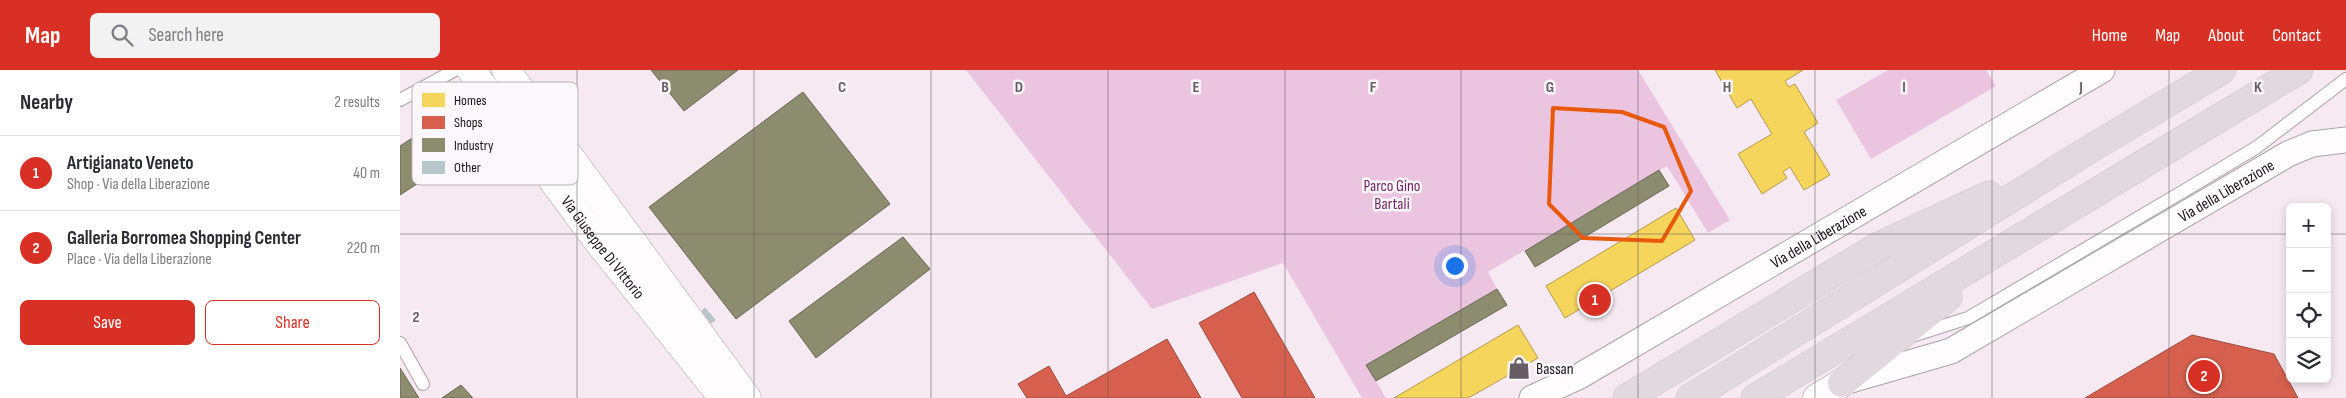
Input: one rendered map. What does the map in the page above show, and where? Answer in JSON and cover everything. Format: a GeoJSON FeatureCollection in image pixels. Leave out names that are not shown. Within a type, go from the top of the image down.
{"type":"FeatureCollection","features":[{"type":"Feature","properties":{"kind":"highway"},"geometry":{"type":"LineString","coordinates":[[1690,398],[2090,149],[2222,70]]}},
{"type":"Feature","properties":{"kind":"highway"},"geometry":{"type":"LineString","coordinates":[[1755,398],[2299,70]]}},
{"type":"Feature","properties":{"kind":"highway"},"geometry":{"type":"LineString","coordinates":[[1627,398],[1877,247],[2090,149]]}},
{"type":"Feature","properties":{"kind":"highway"},"geometry":{"type":"LineString","coordinates":[[1842,383],[1896,341],[2012,243]]}},
{"type":"Feature","properties":{"kind":"main road","name":"Via Giuseppe Di Vittorio"},"geometry":{"type":"LineString","coordinates":[[471,70],[480,82]]}},
{"type":"Feature","properties":{"kind":"main road","name":"Via Giuseppe Di Vittorio"},"geometry":{"type":"LineString","coordinates":[[506,70],[515,82]]}},
{"type":"Feature","properties":{"kind":"main road","name":"Via Giuseppe Di Vittorio"},"geometry":{"type":"LineString","coordinates":[[578,168],[747,398]]}},
{"type":"Feature","properties":{"kind":"main road","name":"Via Giuseppe Di Vittorio"},"geometry":{"type":"LineString","coordinates":[[556,185],[596,239],[723,398]]}},
{"type":"Feature","properties":{"kind":"main road","name":"Via della Liberazione"},"geometry":{"type":"LineString","coordinates":[[1817,398],[1842,383]]}},
{"type":"Feature","properties":{"kind":"street","name":"Via della Liberazione"},"geometry":{"type":"LineString","coordinates":[[1532,398],[1578,376],[2102,70]]}},
{"type":"Feature","properties":{"kind":"street","name":"Via della Liberazione"},"geometry":{"type":"LineString","coordinates":[[1842,383],[1951,351],[2288,154],[2312,144],[2346,140]]}},
{"type":"Feature","properties":{"kind":"lane"},"geometry":{"type":"LineString","coordinates":[[433,82],[455,70]]}},
{"type":"Feature","properties":{"kind":"lane"},"geometry":{"type":"LineString","coordinates":[[1896,341],[1968,318],[2257,148],[2346,79]]}},
{"type":"Feature","properties":{"kind":"lane"},"geometry":{"type":"LineString","coordinates":[[400,100],[412,93]]}},
{"type":"Feature","properties":{"kind":"lane"},"geometry":{"type":"LineString","coordinates":[[400,343],[423,384]]}},
{"type":"Feature","properties":{"kind":"highlighted area"},"geometry":{"type":"Polygon","coordinates":[[[1553,108],[1622,112],[1664,127],[1691,191],[1662,241],[1583,238],[1549,204],[1553,108]]]}},
{"type":"Feature","properties":{"kind":"green space","name":"Parco Gino Bartali"},"geometry":{"type":"Polygon","coordinates":[[[966,70],[1638,70],[1730,220],[1708,233],[1667,166],[1488,272],[1497,289],[1366,364],[1386,398],[1362,398],[1283,263],[1152,309],[966,70]]]}},
{"type":"Feature","properties":{"kind":"green space"},"geometry":{"type":"Polygon","coordinates":[[[1888,70],[1986,70],[1996,86],[1871,159],[1836,100],[1888,70]]]}},
{"type":"Feature","properties":{"kind":"building: Homes"},"geometry":{"type":"Polygon","coordinates":[[[1715,70],[1803,70],[1785,81],[1789,87],[1795,84],[1818,123],[1804,132],[1830,175],[1804,190],[1790,167],[1783,172],[1787,178],[1762,194],[1738,154],[1772,134],[1751,99],[1737,108],[1715,70]]]}},
{"type":"Feature","properties":{"kind":"building: Homes"},"geometry":{"type":"Polygon","coordinates":[[[1676,208],[1695,240],[1565,318],[1546,286],[1676,208]]]}},
{"type":"Feature","properties":{"kind":"building: Homes"},"geometry":{"type":"Polygon","coordinates":[[[1518,325],[1538,358],[1468,398],[1394,398],[1518,325]]]}},
{"type":"Feature","properties":{"kind":"building: Shops"},"geometry":{"type":"Polygon","coordinates":[[[1254,292],[1315,398],[1242,398],[1199,323],[1254,292]]]}},
{"type":"Feature","properties":{"kind":"building: Shops"},"geometry":{"type":"Polygon","coordinates":[[[2192,335],[2274,354],[2286,376],[2286,383],[2290,383],[2298,398],[2085,398],[2192,335]]]}},
{"type":"Feature","properties":{"kind":"building: Shops"},"geometry":{"type":"Polygon","coordinates":[[[1167,339],[1201,398],[1027,398],[1018,384],[1049,366],[1066,396],[1167,339]]]}},
{"type":"Feature","properties":{"kind":"building: Industry"},"geometry":{"type":"Polygon","coordinates":[[[651,70],[738,70],[684,111],[651,70]]]}},
{"type":"Feature","properties":{"kind":"building: Industry"},"geometry":{"type":"Polygon","coordinates":[[[803,92],[890,204],[736,319],[649,207],[803,92]]]}},
{"type":"Feature","properties":{"kind":"building: Industry"},"geometry":{"type":"Polygon","coordinates":[[[412,138],[412,185],[415,185],[400,195],[400,146],[412,138]]]}},
{"type":"Feature","properties":{"kind":"building: Industry"},"geometry":{"type":"Polygon","coordinates":[[[1659,170],[1669,186],[1535,267],[1525,251],[1659,170]]]}},
{"type":"Feature","properties":{"kind":"building: Industry"},"geometry":{"type":"Polygon","coordinates":[[[903,237],[930,269],[816,358],[789,321],[903,237]]]}},
{"type":"Feature","properties":{"kind":"building: Industry"},"geometry":{"type":"Polygon","coordinates":[[[1497,289],[1507,305],[1376,381],[1366,365],[1497,289]]]}},
{"type":"Feature","properties":{"kind":"building: Industry"},"geometry":{"type":"Polygon","coordinates":[[[400,368],[419,398],[400,398],[400,368]]]}},
{"type":"Feature","properties":{"kind":"building: Industry"},"geometry":{"type":"Polygon","coordinates":[[[461,385],[473,398],[442,398],[461,385]]]}},
{"type":"Feature","properties":{"kind":"building: Other"},"geometry":{"type":"Polygon","coordinates":[[[705,308],[715,320],[711,323],[702,311],[705,308]]]}},
{"type":"Feature","properties":{"kind":"place","name":"Artigianato Veneto"},"geometry":{"type":"Point","coordinates":[1595,300]}},
{"type":"Feature","properties":{"kind":"place","name":"Bassan"},"geometry":{"type":"Point","coordinates":[1519,368]}},
{"type":"Feature","properties":{"kind":"place","name":"Galleria Borromea Shopping Center"},"geometry":{"type":"Point","coordinates":[2204,376]}}]}
